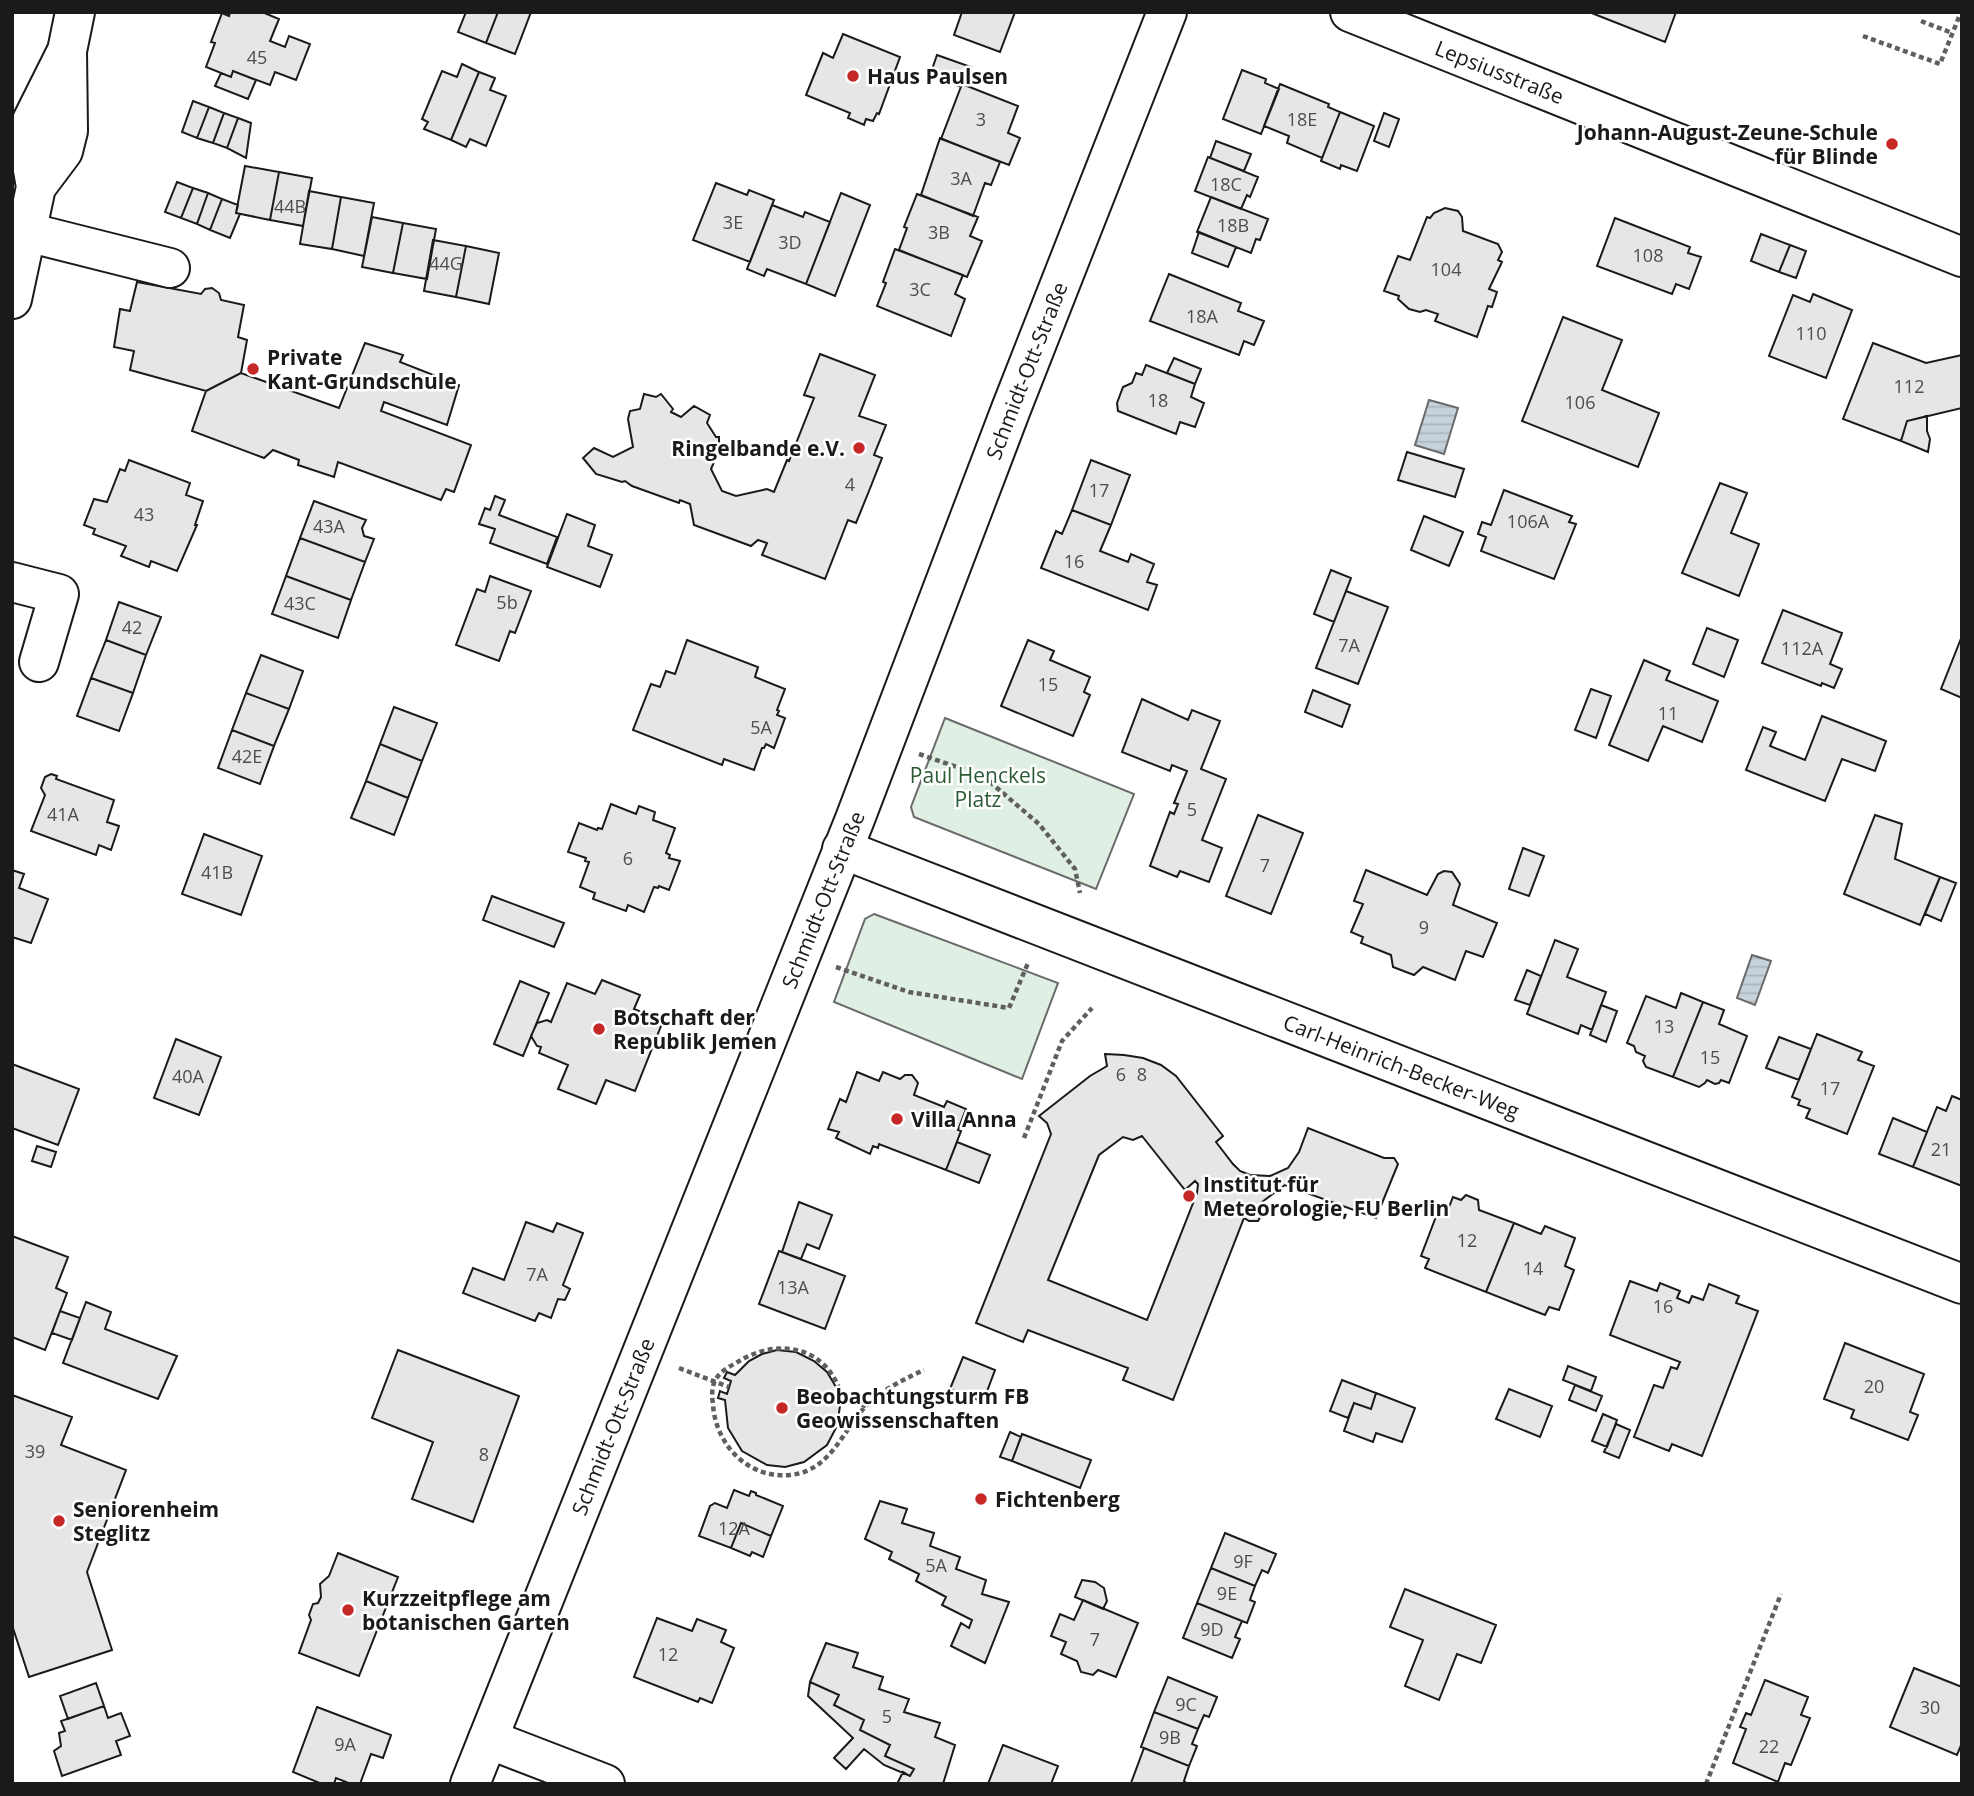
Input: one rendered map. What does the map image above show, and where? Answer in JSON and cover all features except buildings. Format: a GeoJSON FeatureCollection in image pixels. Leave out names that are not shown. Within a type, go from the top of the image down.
{"type":"FeatureCollection","features":[{"type":"Feature","properties":{"kind":"street"},"geometry":{"type":"LineString","coordinates":[[12,299],[27,232],[24,185],[32,121],[67,51],[75,12]]}},
{"type":"Feature","properties":{"kind":"street","name":"Schmidt-Ott-Straße"},"geometry":{"type":"LineString","coordinates":[[470,1784],[842,849],[1167,12]]}},
{"type":"Feature","properties":{"kind":"street","name":"Lepsiusstraße"},"geometry":{"type":"LineString","coordinates":[[1350,12],[1962,257]]}},
{"type":"Feature","properties":{"kind":"street"},"geometry":{"type":"LineString","coordinates":[[27,232],[170,268]]}},
{"type":"Feature","properties":{"kind":"street"},"geometry":{"type":"LineString","coordinates":[[12,582],[59,594],[39,662]]}},
{"type":"Feature","properties":{"kind":"street","name":"Carl-Heinrich-Becker-Weg"},"geometry":{"type":"LineString","coordinates":[[842,849],[1962,1284]]}},
{"type":"Feature","properties":{"kind":"street"},"geometry":{"type":"LineString","coordinates":[[488,1739],[605,1784]]}},
{"type":"Feature","properties":{"kind":"path"},"geometry":{"type":"LineString","coordinates":[[1863,36],[1940,64],[1961,12]]}},
{"type":"Feature","properties":{"kind":"path"},"geometry":{"type":"LineString","coordinates":[[1921,21],[1952,33]]}},
{"type":"Feature","properties":{"kind":"path"},"geometry":{"type":"LineString","coordinates":[[919,754],[983,776],[1039,824],[1075,869],[1080,893]]}},
{"type":"Feature","properties":{"kind":"path"},"geometry":{"type":"LineString","coordinates":[[836,967],[909,992],[1009,1008],[1028,962]]}},
{"type":"Feature","properties":{"kind":"path"},"geometry":{"type":"LineString","coordinates":[[1024,1138],[1062,1041],[1092,1008]]}},
{"type":"Feature","properties":{"kind":"path"},"geometry":{"type":"LineString","coordinates":[[866,1406],[842,1398],[834,1377],[812,1356],[786,1348],[769,1348],[754,1353],[720,1373],[714,1381],[713,1411],[729,1450],[745,1464],[768,1474],[791,1475],[813,1468],[833,1452],[866,1406],[898,1382],[924,1370]]}},
{"type":"Feature","properties":{"kind":"path"},"geometry":{"type":"LineString","coordinates":[[679,1368],[729,1387]]}},
{"type":"Feature","properties":{"kind":"path"},"geometry":{"type":"LineString","coordinates":[[1706,1784],[1781,1594]]}},
{"type":"Feature","properties":{"kind":"green space","name":"Paul Henckels Platz"},"geometry":{"type":"Polygon","coordinates":[[[945,718],[1134,794],[1096,889],[914,817],[911,807],[945,718]]]}},
{"type":"Feature","properties":{"kind":"green space"},"geometry":{"type":"Polygon","coordinates":[[[874,914],[1058,983],[1022,1079],[834,1002],[865,919],[874,914]]]}},
{"type":"Feature","properties":{"kind":"shaded area"},"geometry":{"type":"Polygon","coordinates":[[[1429,400],[1458,408],[1444,454],[1415,445],[1429,400]]]}},
{"type":"Feature","properties":{"kind":"shaded area"},"geometry":{"type":"Polygon","coordinates":[[[1752,955],[1771,961],[1755,1005],[1737,998],[1752,955]]]}},
{"type":"Feature","properties":{"kind":"place","name":"Haus Paulsen"},"geometry":{"type":"Point","coordinates":[853,76]}},
{"type":"Feature","properties":{"kind":"place","name":"Johann-August-Zeune-Schule für Blinde"},"geometry":{"type":"Point","coordinates":[1892,144]}},
{"type":"Feature","properties":{"kind":"place","name":"Private Kant-Grundschule"},"geometry":{"type":"Point","coordinates":[253,369]}},
{"type":"Feature","properties":{"kind":"place","name":"Ringelbande e.V."},"geometry":{"type":"Point","coordinates":[859,448]}},
{"type":"Feature","properties":{"kind":"place","name":"Botschaft der Republik Jemen"},"geometry":{"type":"Point","coordinates":[599,1029]}},
{"type":"Feature","properties":{"kind":"place","name":"Villa Anna"},"geometry":{"type":"Point","coordinates":[897,1119]}},
{"type":"Feature","properties":{"kind":"place","name":"Institut für Meteorologie, FU Berlin"},"geometry":{"type":"Point","coordinates":[1189,1196]}},
{"type":"Feature","properties":{"kind":"place","name":"Beobachtungsturm FB Geowissenschaften"},"geometry":{"type":"Point","coordinates":[782,1408]}},
{"type":"Feature","properties":{"kind":"place","name":"Fichtenberg"},"geometry":{"type":"Point","coordinates":[981,1499]}},
{"type":"Feature","properties":{"kind":"place","name":"Seniorenheim Steglitz"},"geometry":{"type":"Point","coordinates":[59,1521]}},
{"type":"Feature","properties":{"kind":"place","name":"Kurzzeitpflege am botanischen Garten"},"geometry":{"type":"Point","coordinates":[348,1610]}}]}
